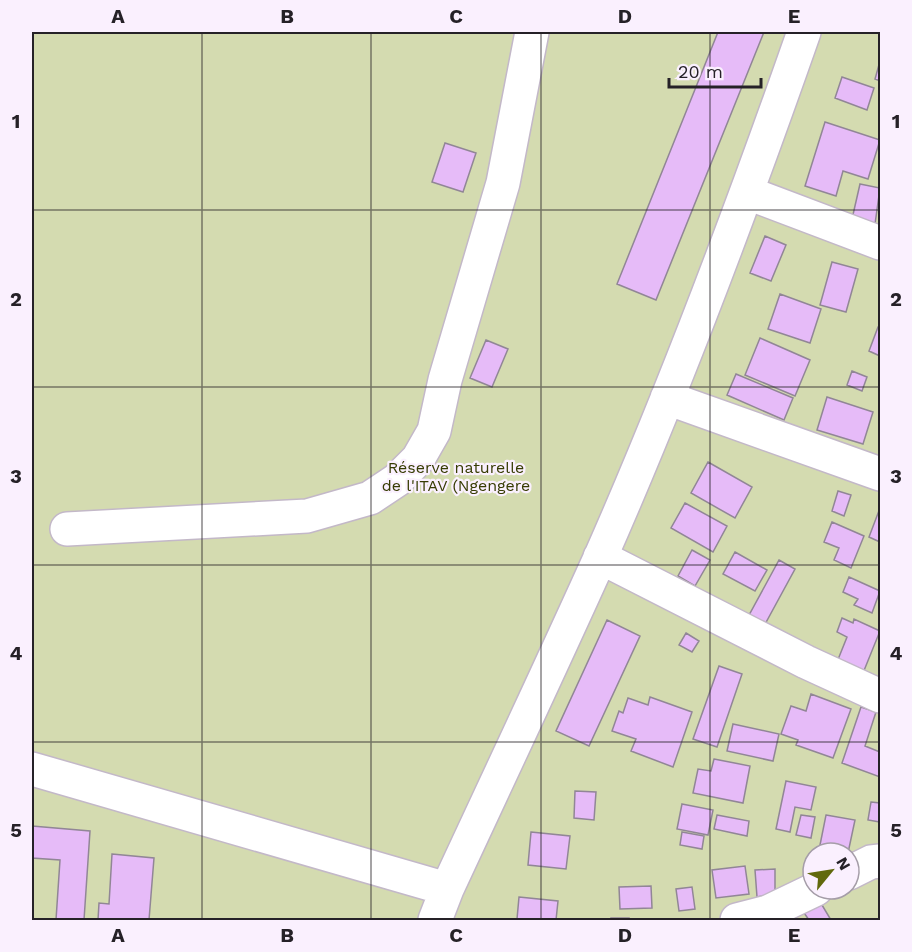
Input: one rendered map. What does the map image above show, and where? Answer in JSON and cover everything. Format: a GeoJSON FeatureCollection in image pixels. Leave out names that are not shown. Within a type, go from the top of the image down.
{"type":"FeatureCollection","features":[{"type":"Feature","properties":{"kind":"street"},"geometry":{"type":"LineString","coordinates":[[67,529],[307,516],[370,498],[397,480],[418,459],[434,431],[445,380],[503,183],[532,32]]}},
{"type":"Feature","properties":{"kind":"street"},"geometry":{"type":"LineString","coordinates":[[435,921],[447,889],[600,558],[667,398],[748,193],[804,32]]}},
{"type":"Feature","properties":{"kind":"street"},"geometry":{"type":"LineString","coordinates":[[748,193],[880,243]]}},
{"type":"Feature","properties":{"kind":"street"},"geometry":{"type":"LineString","coordinates":[[667,398],[880,474]]}},
{"type":"Feature","properties":{"kind":"street"},"geometry":{"type":"LineString","coordinates":[[600,558],[806,662],[880,696]]}},
{"type":"Feature","properties":{"kind":"street"},"geometry":{"type":"LineString","coordinates":[[32,769],[447,889]]}},
{"type":"Feature","properties":{"kind":"street"},"geometry":{"type":"LineString","coordinates":[[861,867],[880,861]]}},
{"type":"Feature","properties":{"kind":"street"},"geometry":{"type":"LineString","coordinates":[[737,921],[768,912],[801,896]]}},
{"type":"Feature","properties":{"kind":"green space","name":"Réserve naturelle de l'ITAV (Ngengere"},"geometry":{"type":"Polygon","coordinates":[[[32,32],[880,32],[880,920],[32,920],[32,32]]]}},
{"type":"Feature","properties":{"kind":"building"},"geometry":{"type":"Polygon","coordinates":[[[718,32],[764,32],[656,300],[617,284],[718,32]]]}},
{"type":"Feature","properties":{"kind":"building"},"geometry":{"type":"Polygon","coordinates":[[[880,61],[880,81],[875,79],[880,61]]]}},
{"type":"Feature","properties":{"kind":"building"},"geometry":{"type":"Polygon","coordinates":[[[842,77],[874,88],[867,110],[835,98],[842,77]]]}},
{"type":"Feature","properties":{"kind":"building"},"geometry":{"type":"Polygon","coordinates":[[[825,122],[880,140],[868,179],[843,171],[836,196],[805,186],[825,122]]]}},
{"type":"Feature","properties":{"kind":"building"},"geometry":{"type":"Polygon","coordinates":[[[445,143],[476,153],[463,192],[432,182],[445,143]]]}},
{"type":"Feature","properties":{"kind":"building"},"geometry":{"type":"Polygon","coordinates":[[[860,184],[880,188],[875,224],[852,219],[860,184]]]}},
{"type":"Feature","properties":{"kind":"building"},"geometry":{"type":"Polygon","coordinates":[[[765,236],[786,245],[771,281],[750,273],[765,236]]]}},
{"type":"Feature","properties":{"kind":"building"},"geometry":{"type":"Polygon","coordinates":[[[832,262],[858,269],[846,312],[820,305],[832,262]]]}},
{"type":"Feature","properties":{"kind":"building"},"geometry":{"type":"Polygon","coordinates":[[[780,294],[821,309],[810,343],[768,329],[780,294]]]}},
{"type":"Feature","properties":{"kind":"building"},"geometry":{"type":"Polygon","coordinates":[[[878,327],[880,327],[880,356],[869,351],[878,327]]]}},
{"type":"Feature","properties":{"kind":"building"},"geometry":{"type":"Polygon","coordinates":[[[760,338],[810,360],[795,396],[745,375],[760,338]]]}},
{"type":"Feature","properties":{"kind":"building"},"geometry":{"type":"Polygon","coordinates":[[[486,340],[508,349],[492,387],[470,378],[486,340]]]}},
{"type":"Feature","properties":{"kind":"building"},"geometry":{"type":"Polygon","coordinates":[[[852,371],[867,377],[862,391],[847,385],[852,371]]]}},
{"type":"Feature","properties":{"kind":"building"},"geometry":{"type":"Polygon","coordinates":[[[736,374],[793,398],[784,420],[727,395],[736,374]]]}},
{"type":"Feature","properties":{"kind":"building"},"geometry":{"type":"Polygon","coordinates":[[[827,397],[873,412],[863,444],[817,430],[827,397]]]}},
{"type":"Feature","properties":{"kind":"building"},"geometry":{"type":"Polygon","coordinates":[[[708,462],[752,487],[735,518],[691,493],[708,462]]]}},
{"type":"Feature","properties":{"kind":"building"},"geometry":{"type":"Polygon","coordinates":[[[838,491],[851,495],[844,516],[832,511],[838,491]]]}},
{"type":"Feature","properties":{"kind":"building"},"geometry":{"type":"Polygon","coordinates":[[[685,503],[727,526],[713,552],[671,528],[685,503]]]}},
{"type":"Feature","properties":{"kind":"building"},"geometry":{"type":"Polygon","coordinates":[[[880,508],[880,542],[869,537],[880,508]]]}},
{"type":"Feature","properties":{"kind":"building"},"geometry":{"type":"Polygon","coordinates":[[[832,522],[864,536],[851,568],[834,560],[839,548],[824,542],[832,522]]]}},
{"type":"Feature","properties":{"kind":"building"},"geometry":{"type":"Polygon","coordinates":[[[692,550],[710,560],[695,586],[678,576],[692,550]]]}},
{"type":"Feature","properties":{"kind":"building"},"geometry":{"type":"Polygon","coordinates":[[[735,552],[767,570],[755,591],[723,574],[735,552]]]}},
{"type":"Feature","properties":{"kind":"building"},"geometry":{"type":"Polygon","coordinates":[[[779,560],[795,569],[764,626],[748,617],[779,560]]]}},
{"type":"Feature","properties":{"kind":"building"},"geometry":{"type":"Polygon","coordinates":[[[849,577],[880,591],[872,613],[854,605],[858,599],[843,592],[849,577]]]}},
{"type":"Feature","properties":{"kind":"building"},"geometry":{"type":"Polygon","coordinates":[[[842,618],[853,623],[854,619],[880,631],[863,673],[837,662],[847,637],[837,632],[842,618]]]}},
{"type":"Feature","properties":{"kind":"building"},"geometry":{"type":"Polygon","coordinates":[[[607,620],[640,636],[589,746],[556,731],[607,620]]]}},
{"type":"Feature","properties":{"kind":"building"},"geometry":{"type":"Polygon","coordinates":[[[686,633],[699,641],[692,652],[679,645],[686,633]]]}},
{"type":"Feature","properties":{"kind":"building"},"geometry":{"type":"Polygon","coordinates":[[[719,666],[742,674],[717,747],[693,739],[719,666]]]}},
{"type":"Feature","properties":{"kind":"building"},"geometry":{"type":"Polygon","coordinates":[[[811,694],[851,709],[833,758],[796,745],[798,740],[781,734],[791,706],[806,711],[811,694]]]}},
{"type":"Feature","properties":{"kind":"building"},"geometry":{"type":"Polygon","coordinates":[[[650,697],[692,712],[673,767],[631,751],[636,739],[612,731],[619,711],[623,713],[628,698],[648,705],[650,697]]]}},
{"type":"Feature","properties":{"kind":"building"},"geometry":{"type":"Polygon","coordinates":[[[861,707],[876,712],[865,746],[880,752],[880,777],[842,763],[861,707]]]}},
{"type":"Feature","properties":{"kind":"building"},"geometry":{"type":"Polygon","coordinates":[[[733,724],[779,734],[773,761],[727,751],[733,724]]]}},
{"type":"Feature","properties":{"kind":"building"},"geometry":{"type":"Polygon","coordinates":[[[714,759],[750,766],[743,803],[693,793],[698,769],[711,771],[714,759]]]}},
{"type":"Feature","properties":{"kind":"building"},"geometry":{"type":"Polygon","coordinates":[[[786,781],[816,787],[811,810],[795,807],[790,832],[776,829],[786,781]]]}},
{"type":"Feature","properties":{"kind":"building"},"geometry":{"type":"Polygon","coordinates":[[[575,791],[596,792],[594,820],[574,818],[575,791]]]}},
{"type":"Feature","properties":{"kind":"building"},"geometry":{"type":"Polygon","coordinates":[[[871,802],[880,803],[880,822],[868,820],[871,802]]]}},
{"type":"Feature","properties":{"kind":"building"},"geometry":{"type":"Polygon","coordinates":[[[682,804],[713,810],[708,835],[677,829],[682,804]]]}},
{"type":"Feature","properties":{"kind":"building"},"geometry":{"type":"Polygon","coordinates":[[[717,815],[749,821],[747,836],[714,829],[717,815]]]}},
{"type":"Feature","properties":{"kind":"building"},"geometry":{"type":"Polygon","coordinates":[[[801,815],[815,817],[811,838],[796,835],[801,815]]]}},
{"type":"Feature","properties":{"kind":"building"},"geometry":{"type":"Polygon","coordinates":[[[826,815],[855,820],[851,841],[821,841],[826,815]]]}},
{"type":"Feature","properties":{"kind":"building"},"geometry":{"type":"Polygon","coordinates":[[[32,826],[90,831],[84,920],[56,920],[60,860],[32,858],[32,826]]]}},
{"type":"Feature","properties":{"kind":"building"},"geometry":{"type":"Polygon","coordinates":[[[531,832],[570,836],[566,869],[528,865],[531,832]]]}},
{"type":"Feature","properties":{"kind":"building"},"geometry":{"type":"Polygon","coordinates":[[[682,832],[704,836],[702,849],[680,845],[682,832]]]}},
{"type":"Feature","properties":{"kind":"building"},"geometry":{"type":"Polygon","coordinates":[[[112,854],[154,858],[149,920],[98,920],[99,903],[109,904],[112,854]]]}},
{"type":"Feature","properties":{"kind":"building"},"geometry":{"type":"Polygon","coordinates":[[[745,866],[749,894],[716,898],[712,870],[745,866]]]}},
{"type":"Feature","properties":{"kind":"building"},"geometry":{"type":"Polygon","coordinates":[[[775,869],[775,894],[757,897],[755,870],[775,869]]]}},
{"type":"Feature","properties":{"kind":"building"},"geometry":{"type":"Polygon","coordinates":[[[651,886],[652,908],[620,909],[619,887],[651,886]]]}},
{"type":"Feature","properties":{"kind":"building"},"geometry":{"type":"Polygon","coordinates":[[[692,887],[695,909],[679,911],[676,889],[692,887]]]}},
{"type":"Feature","properties":{"kind":"building"},"geometry":{"type":"Polygon","coordinates":[[[519,897],[558,901],[556,920],[517,919],[519,897]]]}},
{"type":"Feature","properties":{"kind":"building"},"geometry":{"type":"Polygon","coordinates":[[[820,901],[831,920],[809,920],[802,910],[820,901]]]}},
{"type":"Feature","properties":{"kind":"building"},"geometry":{"type":"Polygon","coordinates":[[[611,918],[629,918],[629,920],[611,920],[611,918]]]}}]}
